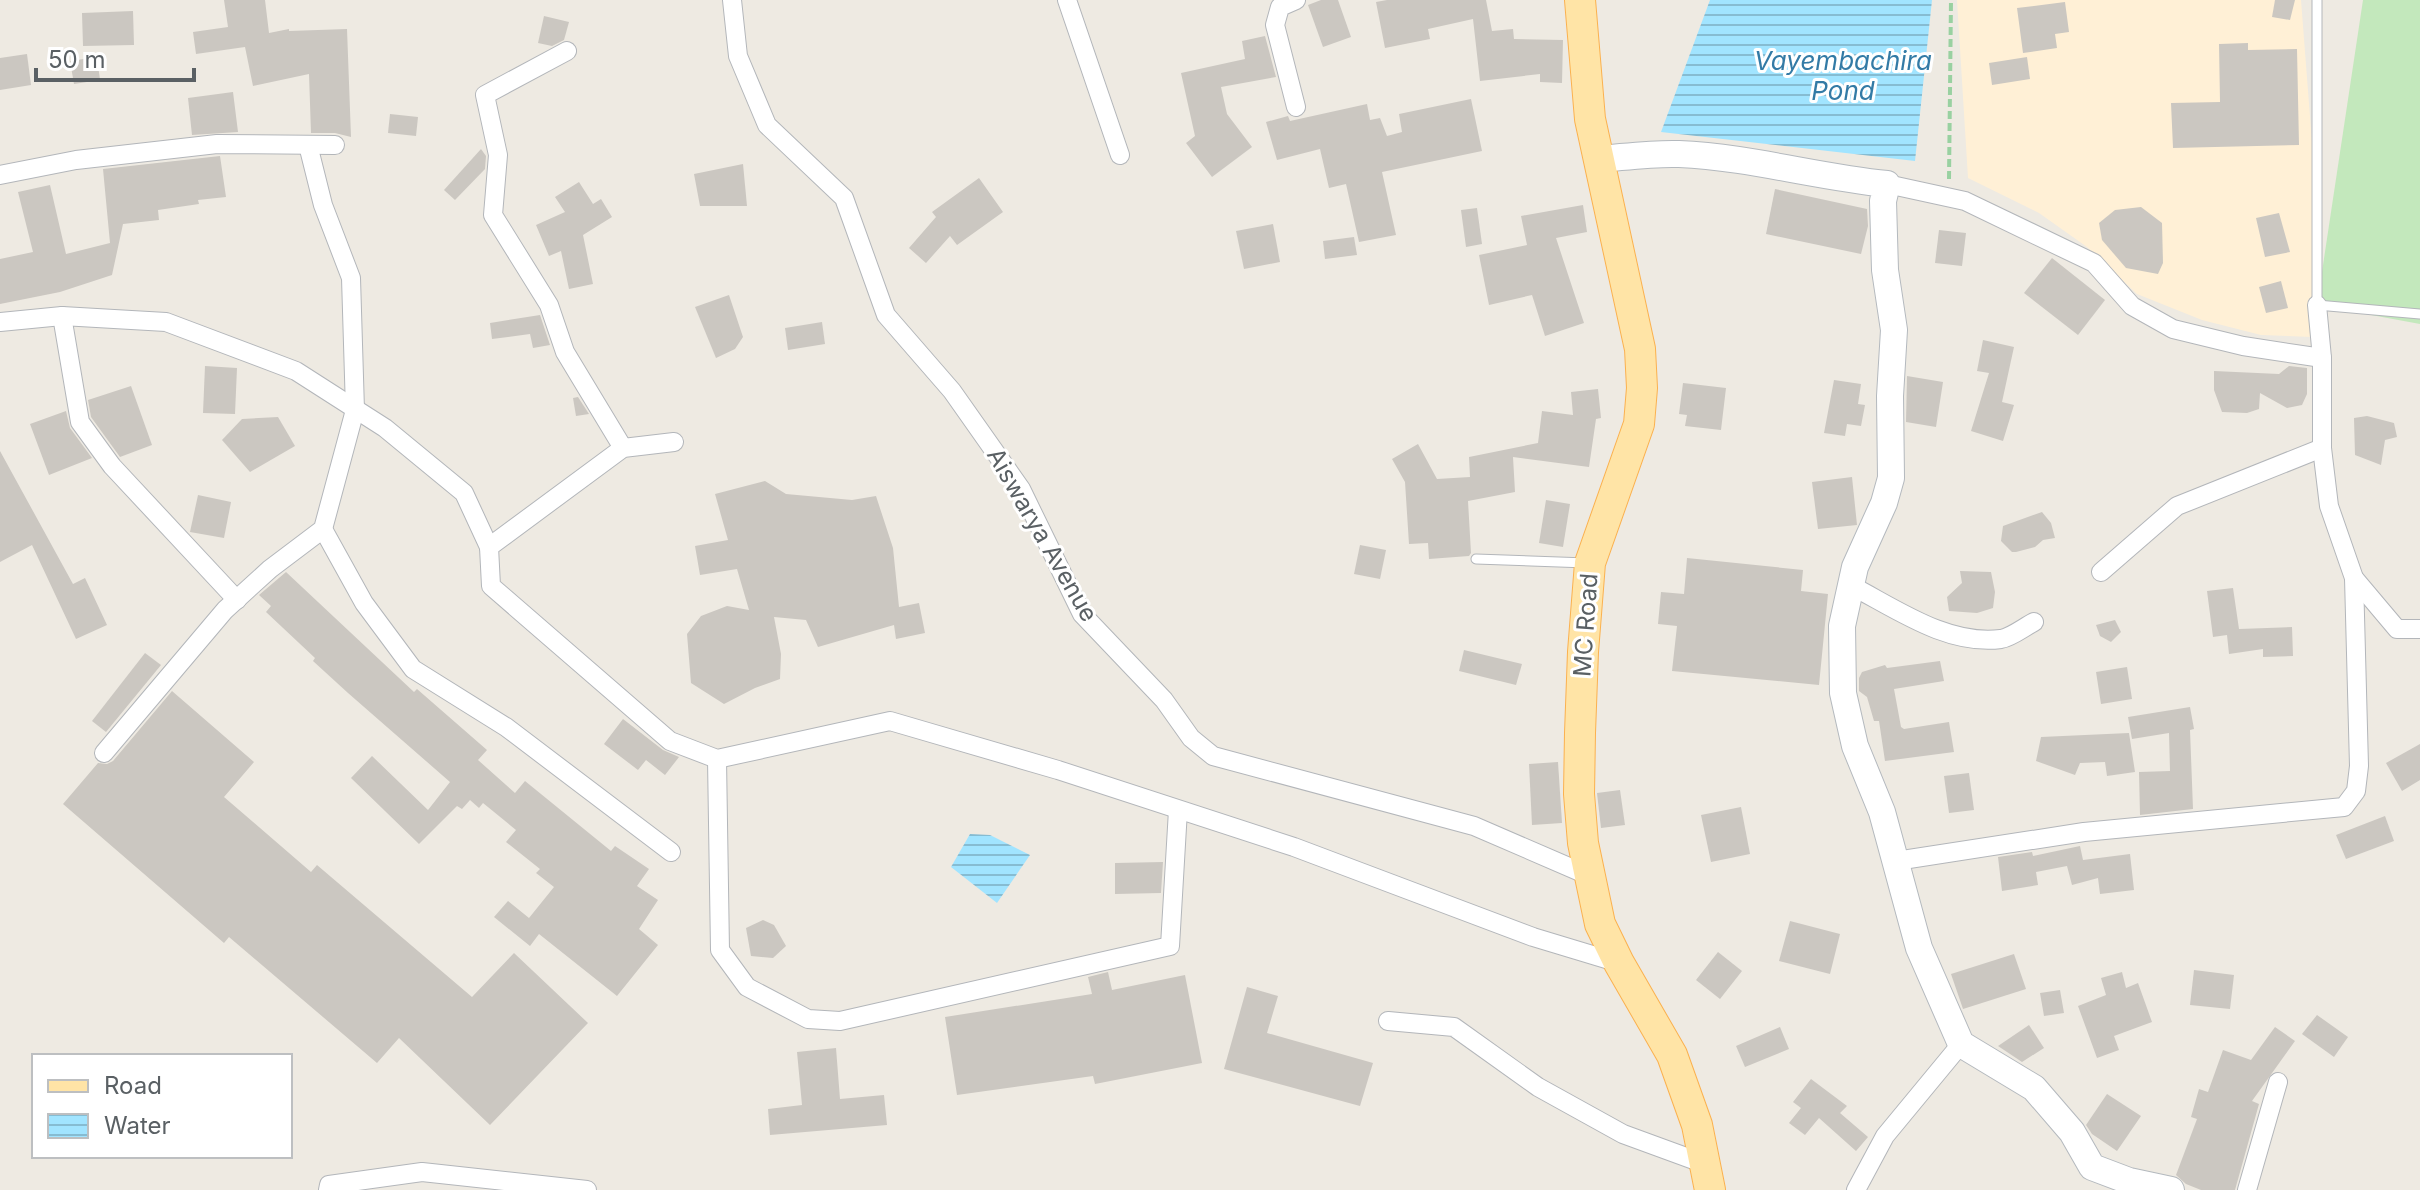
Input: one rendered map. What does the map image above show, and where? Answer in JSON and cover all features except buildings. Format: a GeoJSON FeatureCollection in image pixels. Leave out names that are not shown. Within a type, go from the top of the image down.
{"type":"FeatureCollection","features":[{"type":"Feature","properties":{"kind":"main road","name":"MC Road"},"geometry":{"type":"LineString","coordinates":[[1580,0],[1590,119],[1640,349],[1642,388],[1639,424],[1590,563],[1583,652],[1579,794],[1583,843],[1600,924],[1672,1055],[1697,1125],[1707,1177]]}},
{"type":"Feature","properties":{"kind":"street","name":"Aiswarya Avenue"},"geometry":{"type":"LineString","coordinates":[[732,0],[738,56],[767,125],[844,198],[886,315],[952,391],[1021,489],[1082,614],[1164,700],[1201,748],[1213,756],[1474,826],[1592,877]]}},
{"type":"Feature","properties":{"kind":"street"},"geometry":{"type":"LineString","coordinates":[[1067,0],[1120,155]]}},
{"type":"Feature","properties":{"kind":"street"},"geometry":{"type":"LineString","coordinates":[[1296,0],[1280,7],[1275,25],[1296,107]]}},
{"type":"Feature","properties":{"kind":"street"},"geometry":{"type":"LineString","coordinates":[[567,51],[485,95],[498,155],[493,215],[549,305],[565,352],[623,448]]}},
{"type":"Feature","properties":{"kind":"street"},"geometry":{"type":"LineString","coordinates":[[0,175],[76,160],[217,144],[335,145]]}},
{"type":"Feature","properties":{"kind":"street"},"geometry":{"type":"LineString","coordinates":[[104,753],[186,654],[237,600],[270,569],[323,529],[355,410],[351,278],[323,205],[308,145]]}},
{"type":"Feature","properties":{"kind":"street"},"geometry":{"type":"LineString","coordinates":[[1599,159],[1678,154],[1744,162],[1835,179],[1887,184],[1965,201],[2094,263],[2132,306],[2173,329],[2243,346],[2322,358]]}},
{"type":"Feature","properties":{"kind":"street"},"geometry":{"type":"LineString","coordinates":[[1887,184],[1883,201],[1885,270],[1894,330],[1890,396],[1891,478],[1884,503],[1866,539],[1850,585],[1842,626],[1843,693],[1855,746],[1882,812],[1919,948],[1961,1044],[2034,1088],[2072,1132],[2092,1167],[2129,1181],[2171,1190]]}},
{"type":"Feature","properties":{"kind":"street"},"geometry":{"type":"LineString","coordinates":[[1896,861],[2084,832],[2344,807],[2356,791],[2359,766],[2354,578],[2329,506],[2322,448],[2322,358],[2317,305]]}},
{"type":"Feature","properties":{"kind":"street"},"geometry":{"type":"LineString","coordinates":[[62,316],[80,422],[112,466],[237,600]]}},
{"type":"Feature","properties":{"kind":"street"},"geometry":{"type":"LineString","coordinates":[[0,322],[62,316],[166,322],[296,371],[385,428],[464,493],[489,547],[491,586],[670,741],[717,759],[890,721],[1058,770],[1294,847],[1533,937],[1619,963]]}},
{"type":"Feature","properties":{"kind":"street"},"geometry":{"type":"LineString","coordinates":[[489,547],[623,448],[674,442]]}},
{"type":"Feature","properties":{"kind":"street"},"geometry":{"type":"LineString","coordinates":[[2101,572],[2177,506],[2322,448]]}},
{"type":"Feature","properties":{"kind":"street"},"geometry":{"type":"LineString","coordinates":[[323,529],[364,603],[413,669],[506,727],[671,852]]}},
{"type":"Feature","properties":{"kind":"street"},"geometry":{"type":"LineString","coordinates":[[2354,578],[2397,629],[2420,629]]}},
{"type":"Feature","properties":{"kind":"street"},"geometry":{"type":"LineString","coordinates":[[1850,585],[1941,631],[1978,639],[2004,639],[2034,622]]}},
{"type":"Feature","properties":{"kind":"street"},"geometry":{"type":"LineString","coordinates":[[717,759],[720,950],[747,987],[808,1019],[840,1021],[1170,946],[1178,810]]}},
{"type":"Feature","properties":{"kind":"street"},"geometry":{"type":"LineString","coordinates":[[1388,1021],[1454,1027],[1538,1087],[1707,1177]]}},
{"type":"Feature","properties":{"kind":"street"},"geometry":{"type":"LineString","coordinates":[[1856,1190],[1885,1136],[1961,1044]]}},
{"type":"Feature","properties":{"kind":"street"},"geometry":{"type":"LineString","coordinates":[[2247,1190],[2278,1082]]}},
{"type":"Feature","properties":{"kind":"street"},"geometry":{"type":"LineString","coordinates":[[328,1190],[329,1185],[422,1172],[587,1190]]}},
{"type":"Feature","properties":{"kind":"lane"},"geometry":{"type":"LineString","coordinates":[[2317,0],[2317,305],[2420,314]]}},
{"type":"Feature","properties":{"kind":"lane"},"geometry":{"type":"LineString","coordinates":[[1476,559],[1590,563]]}},
{"type":"Feature","properties":{"kind":"path"},"geometry":{"type":"LineString","coordinates":[[1949,197],[1951,0]]}},
{"type":"Feature","properties":{"kind":"shaded area"},"geometry":{"type":"Polygon","coordinates":[[[1957,0],[2301,0],[2324,298],[2313,337],[2261,335],[2202,320],[2137,294],[2087,247],[2039,213],[1968,178],[1957,0]]]}},
{"type":"Feature","properties":{"kind":"green space"},"geometry":{"type":"Polygon","coordinates":[[[2363,0],[2420,0],[2420,324],[2317,305],[2363,0]]]}},
{"type":"Feature","properties":{"kind":"water","name":"Vayembachira Pond"},"geometry":{"type":"Polygon","coordinates":[[[1710,0],[1932,0],[1915,161],[1661,132],[1710,0]]]}},
{"type":"Feature","properties":{"kind":"water"},"geometry":{"type":"Polygon","coordinates":[[[970,834],[990,835],[1030,855],[997,903],[951,867],[970,834]]]}}]}
